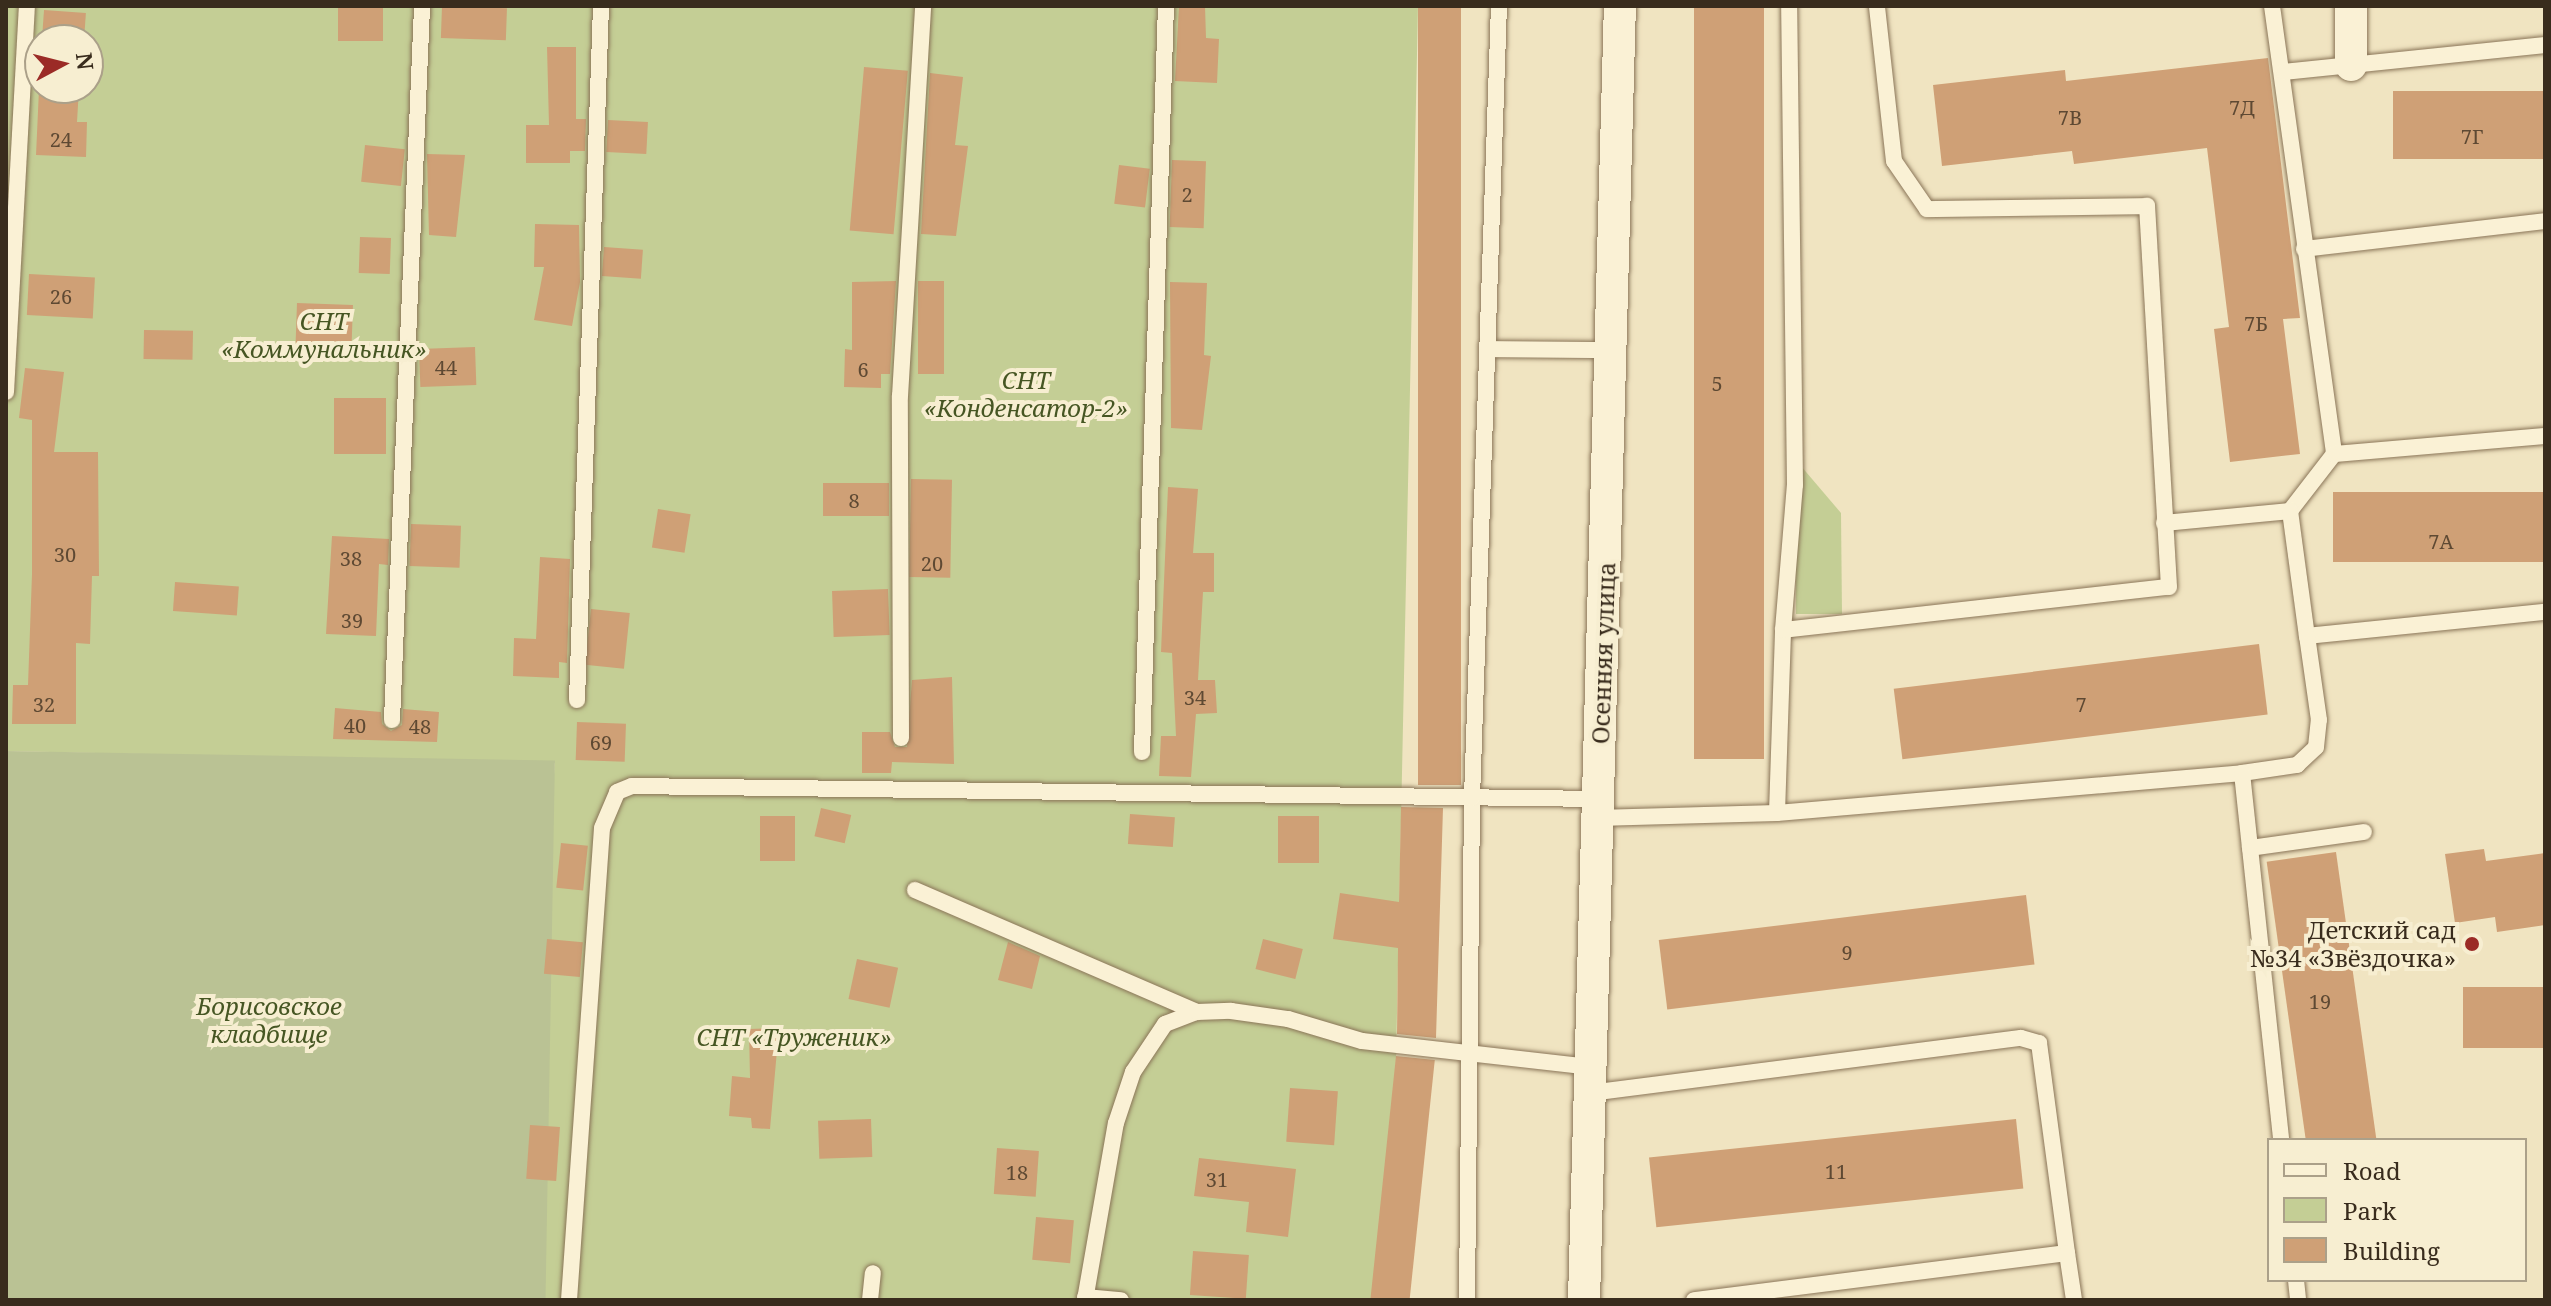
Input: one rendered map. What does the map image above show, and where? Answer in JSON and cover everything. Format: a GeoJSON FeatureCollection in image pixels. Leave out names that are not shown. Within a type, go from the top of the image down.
{"type":"FeatureCollection","features":[{"type":"Feature","properties":{"kind":"street","name":"Осенняя улица"},"geometry":{"type":"LineString","coordinates":[[1584,1300],[1620,6]]}},
{"type":"Feature","properties":{"kind":"street"},"geometry":{"type":"LineString","coordinates":[[2351,6],[2351,65]]}},
{"type":"Feature","properties":{"kind":"lane"},"geometry":{"type":"LineString","coordinates":[[6,392],[27,6]]}},
{"type":"Feature","properties":{"kind":"lane"},"geometry":{"type":"LineString","coordinates":[[392,720],[422,6]]}},
{"type":"Feature","properties":{"kind":"lane"},"geometry":{"type":"LineString","coordinates":[[577,700],[601,6]]}},
{"type":"Feature","properties":{"kind":"lane"},"geometry":{"type":"LineString","coordinates":[[901,738],[900,396],[923,6]]}},
{"type":"Feature","properties":{"kind":"lane"},"geometry":{"type":"LineString","coordinates":[[1142,752],[1166,6]]}},
{"type":"Feature","properties":{"kind":"lane"},"geometry":{"type":"LineString","coordinates":[[1467,1300],[1472,798],[1499,6]]}},
{"type":"Feature","properties":{"kind":"lane"},"geometry":{"type":"LineString","coordinates":[[1777,813],[1783,630],[1795,485],[1789,6]]}},
{"type":"Feature","properties":{"kind":"lane"},"geometry":{"type":"LineString","coordinates":[[1783,630],[2169,587],[2147,206],[1927,209],[1894,161],[1877,6]]}},
{"type":"Feature","properties":{"kind":"lane"},"geometry":{"type":"LineString","coordinates":[[569,1300],[602,828],[617,792],[632,786],[1472,798],[1598,809],[1777,813],[2242,773],[2297,765],[2316,747],[2319,720],[2290,511],[2334,454],[2304,249],[2284,72],[2272,6]]}},
{"type":"Feature","properties":{"kind":"lane"},"geometry":{"type":"LineString","coordinates":[[2284,72],[2545,45]]}},
{"type":"Feature","properties":{"kind":"lane"},"geometry":{"type":"LineString","coordinates":[[2304,249],[2545,221]]}},
{"type":"Feature","properties":{"kind":"lane"},"geometry":{"type":"LineString","coordinates":[[1487,349],[1611,350]]}},
{"type":"Feature","properties":{"kind":"lane"},"geometry":{"type":"LineString","coordinates":[[2334,454],[2545,436]]}},
{"type":"Feature","properties":{"kind":"lane"},"geometry":{"type":"LineString","coordinates":[[2164,523],[2290,511]]}},
{"type":"Feature","properties":{"kind":"lane"},"geometry":{"type":"LineString","coordinates":[[2307,636],[2545,612]]}},
{"type":"Feature","properties":{"kind":"lane"},"geometry":{"type":"LineString","coordinates":[[2242,773],[2281,1138]]}},
{"type":"Feature","properties":{"kind":"lane"},"geometry":{"type":"LineString","coordinates":[[2250,848],[2364,832]]}},
{"type":"Feature","properties":{"kind":"lane"},"geometry":{"type":"LineString","coordinates":[[915,890],[1197,1012],[1288,1019],[1362,1041],[1468,1053],[1590,1080],[2021,1038],[2039,1043],[2074,1300]]}},
{"type":"Feature","properties":{"kind":"lane"},"geometry":{"type":"LineString","coordinates":[[1121,1300],[1085,1298],[1116,1123],[1133,1072],[1165,1024],[1197,1012]]}},
{"type":"Feature","properties":{"kind":"lane"},"geometry":{"type":"LineString","coordinates":[[1694,1300],[2067,1253]]}},
{"type":"Feature","properties":{"kind":"lane"},"geometry":{"type":"LineString","coordinates":[[870,1300],[873,1273]]}},
{"type":"Feature","properties":{"kind":"green space"},"geometry":{"type":"Polygon","coordinates":[[[6,6],[1418,6],[1391,1300],[507,1300],[555,763],[6,751],[6,6]]]}},
{"type":"Feature","properties":{"kind":"green space"},"geometry":{"type":"Polygon","coordinates":[[[1795,459],[1841,513],[1842,614],[1796,614],[1795,459]]]}},
{"type":"Feature","properties":{"kind":"green space","name":"Борисовское кладбище"},"geometry":{"type":"Polygon","coordinates":[[[6,751],[555,761],[546,1300],[6,1300],[6,751]]]}},
{"type":"Feature","properties":{"kind":"building"},"geometry":{"type":"Polygon","coordinates":[[[338,6],[383,6],[383,41],[338,41],[338,6]]]}},
{"type":"Feature","properties":{"kind":"building"},"geometry":{"type":"Polygon","coordinates":[[[442,6],[507,8],[506,40],[441,38],[442,6]]]}},
{"type":"Feature","properties":{"kind":"building"},"geometry":{"type":"Polygon","coordinates":[[[1179,6],[1205,6],[1206,38],[1219,39],[1217,83],[1175,81],[1179,6]]]}},
{"type":"Feature","properties":{"kind":"building"},"geometry":{"type":"Polygon","coordinates":[[[1418,6],[1461,6],[1461,785],[1418,785],[1418,6]]]}},
{"type":"Feature","properties":{"kind":"building"},"geometry":{"type":"Polygon","coordinates":[[[1694,6],[1764,6],[1764,759],[1694,759],[1694,6]]]}},
{"type":"Feature","properties":{"kind":"building"},"geometry":{"type":"Polygon","coordinates":[[[44,10],[86,13],[85,24],[43,24],[44,10]]]}},
{"type":"Feature","properties":{"kind":"building"},"geometry":{"type":"Polygon","coordinates":[[[547,47],[576,47],[576,119],[586,119],[585,151],[570,151],[570,163],[526,163],[526,125],[549,125],[547,47]]]}},
{"type":"Feature","properties":{"kind":"building"},"geometry":{"type":"Polygon","coordinates":[[[2268,58],[2300,318],[2283,319],[2300,454],[2230,462],[2214,329],[2229,327],[2207,148],[2074,164],[2072,151],[1942,166],[1933,85],[2065,70],[2066,81],[2268,58]]]}},
{"type":"Feature","properties":{"kind":"building"},"geometry":{"type":"Polygon","coordinates":[[[864,67],[908,71],[894,234],[850,230],[864,67]]]}},
{"type":"Feature","properties":{"kind":"building"},"geometry":{"type":"Polygon","coordinates":[[[930,73],[963,77],[955,145],[968,146],[956,236],[921,234],[930,73]]]}},
{"type":"Feature","properties":{"kind":"building"},"geometry":{"type":"Polygon","coordinates":[[[2393,91],[2545,91],[2545,159],[2393,159],[2393,91]]]}},
{"type":"Feature","properties":{"kind":"building"},"geometry":{"type":"Polygon","coordinates":[[[38,104],[78,104],[77,122],[87,122],[86,157],[36,155],[38,104]]]}},
{"type":"Feature","properties":{"kind":"building"},"geometry":{"type":"Polygon","coordinates":[[[608,120],[648,122],[646,154],[606,152],[608,120]]]}},
{"type":"Feature","properties":{"kind":"building"},"geometry":{"type":"Polygon","coordinates":[[[365,145],[405,149],[401,186],[361,182],[365,145]]]}},
{"type":"Feature","properties":{"kind":"building"},"geometry":{"type":"Polygon","coordinates":[[[427,154],[465,155],[456,237],[429,235],[427,154]]]}},
{"type":"Feature","properties":{"kind":"building"},"geometry":{"type":"Polygon","coordinates":[[[1172,160],[1206,161],[1204,228],[1170,227],[1172,160]]]}},
{"type":"Feature","properties":{"kind":"building"},"geometry":{"type":"Polygon","coordinates":[[[1119,165],[1150,169],[1145,207],[1114,204],[1119,165]]]}},
{"type":"Feature","properties":{"kind":"building"},"geometry":{"type":"Polygon","coordinates":[[[535,224],[579,225],[580,282],[572,326],[534,320],[544,267],[534,267],[535,224]]]}},
{"type":"Feature","properties":{"kind":"building"},"geometry":{"type":"Polygon","coordinates":[[[360,237],[391,238],[390,274],[359,273],[360,237]]]}},
{"type":"Feature","properties":{"kind":"building"},"geometry":{"type":"Polygon","coordinates":[[[604,247],[643,250],[641,279],[602,276],[604,247]]]}},
{"type":"Feature","properties":{"kind":"building"},"geometry":{"type":"Polygon","coordinates":[[[29,274],[95,277],[93,318],[27,315],[29,274]]]}},
{"type":"Feature","properties":{"kind":"building"},"geometry":{"type":"Polygon","coordinates":[[[896,281],[890,374],[881,374],[881,388],[844,387],[845,349],[852,350],[852,282],[896,281]]]}},
{"type":"Feature","properties":{"kind":"building"},"geometry":{"type":"Polygon","coordinates":[[[918,281],[944,281],[944,374],[918,374],[918,281]]]}},
{"type":"Feature","properties":{"kind":"building"},"geometry":{"type":"Polygon","coordinates":[[[1170,282],[1207,283],[1204,355],[1211,356],[1202,430],[1171,428],[1170,282]]]}},
{"type":"Feature","properties":{"kind":"building"},"geometry":{"type":"Polygon","coordinates":[[[297,303],[353,305],[351,352],[295,350],[297,303]]]}},
{"type":"Feature","properties":{"kind":"building"},"geometry":{"type":"Polygon","coordinates":[[[144,330],[193,331],[192,360],[143,359],[144,330]]]}},
{"type":"Feature","properties":{"kind":"building"},"geometry":{"type":"Polygon","coordinates":[[[475,347],[476,385],[420,387],[419,349],[475,347]]]}},
{"type":"Feature","properties":{"kind":"building"},"geometry":{"type":"Polygon","coordinates":[[[25,368],[64,372],[54,452],[98,452],[99,576],[92,576],[90,644],[76,643],[76,724],[12,724],[13,685],[28,685],[32,420],[19,418],[25,368]]]}},
{"type":"Feature","properties":{"kind":"building"},"geometry":{"type":"Polygon","coordinates":[[[334,398],[386,398],[386,454],[334,454],[334,398]]]}},
{"type":"Feature","properties":{"kind":"building"},"geometry":{"type":"Polygon","coordinates":[[[911,479],[952,480],[950,578],[909,577],[911,479]]]}},
{"type":"Feature","properties":{"kind":"building"},"geometry":{"type":"Polygon","coordinates":[[[823,483],[889,483],[889,516],[823,516],[823,483]]]}},
{"type":"Feature","properties":{"kind":"building"},"geometry":{"type":"Polygon","coordinates":[[[1168,487],[1198,489],[1193,553],[1214,553],[1214,592],[1203,592],[1198,680],[1215,680],[1217,713],[1196,714],[1191,777],[1159,776],[1161,736],[1176,736],[1172,653],[1161,652],[1168,487]]]}},
{"type":"Feature","properties":{"kind":"building"},"geometry":{"type":"Polygon","coordinates":[[[2333,492],[2545,492],[2545,562],[2333,562],[2333,492]]]}},
{"type":"Feature","properties":{"kind":"building"},"geometry":{"type":"Polygon","coordinates":[[[658,509],[691,514],[684,553],[652,548],[658,509]]]}},
{"type":"Feature","properties":{"kind":"building"},"geometry":{"type":"Polygon","coordinates":[[[411,524],[461,526],[460,568],[410,566],[411,524]]]}},
{"type":"Feature","properties":{"kind":"building"},"geometry":{"type":"Polygon","coordinates":[[[332,536],[389,539],[388,565],[379,564],[376,636],[326,634],[332,536]]]}},
{"type":"Feature","properties":{"kind":"building"},"geometry":{"type":"Polygon","coordinates":[[[540,557],[570,559],[567,663],[559,662],[559,678],[513,676],[514,638],[536,639],[540,557]]]}},
{"type":"Feature","properties":{"kind":"building"},"geometry":{"type":"Polygon","coordinates":[[[175,582],[239,586],[237,615],[173,611],[175,582]]]}},
{"type":"Feature","properties":{"kind":"building"},"geometry":{"type":"Polygon","coordinates":[[[888,589],[890,635],[834,637],[832,591],[888,589]]]}},
{"type":"Feature","properties":{"kind":"building"},"geometry":{"type":"Polygon","coordinates":[[[591,609],[630,613],[624,669],[585,665],[591,609]]]}},
{"type":"Feature","properties":{"kind":"building"},"geometry":{"type":"Polygon","coordinates":[[[2259,644],[2268,714],[1902,759],[1894,689],[2259,644]]]}},
{"type":"Feature","properties":{"kind":"building"},"geometry":{"type":"Polygon","coordinates":[[[952,677],[954,764],[892,762],[891,773],[862,773],[862,732],[890,732],[895,747],[907,747],[912,680],[952,677]]]}},
{"type":"Feature","properties":{"kind":"building"},"geometry":{"type":"Polygon","coordinates":[[[335,708],[381,712],[382,724],[391,731],[402,725],[403,709],[439,712],[437,742],[333,739],[335,708]]]}},
{"type":"Feature","properties":{"kind":"building"},"geometry":{"type":"Polygon","coordinates":[[[577,722],[626,724],[625,762],[576,760],[577,722]]]}},
{"type":"Feature","properties":{"kind":"building"},"geometry":{"type":"Polygon","coordinates":[[[1401,807],[1443,808],[1436,1038],[1397,1034],[1398,948],[1333,939],[1340,893],[1399,902],[1401,807]]]}},
{"type":"Feature","properties":{"kind":"building"},"geometry":{"type":"Polygon","coordinates":[[[821,808],[851,815],[845,843],[814,836],[821,808]]]}},
{"type":"Feature","properties":{"kind":"building"},"geometry":{"type":"Polygon","coordinates":[[[1130,814],[1175,817],[1173,847],[1128,844],[1130,814]]]}},
{"type":"Feature","properties":{"kind":"building"},"geometry":{"type":"Polygon","coordinates":[[[760,816],[795,816],[795,861],[760,861],[760,816]]]}},
{"type":"Feature","properties":{"kind":"building"},"geometry":{"type":"Polygon","coordinates":[[[1278,816],[1319,816],[1319,863],[1278,863],[1278,816]]]}},
{"type":"Feature","properties":{"kind":"building"},"geometry":{"type":"Polygon","coordinates":[[[561,843],[588,846],[583,891],[556,888],[561,843]]]}},
{"type":"Feature","properties":{"kind":"building"},"geometry":{"type":"Polygon","coordinates":[[[2484,849],[2486,861],[2545,853],[2545,925],[2497,932],[2495,917],[2455,923],[2445,854],[2484,849]]]}},
{"type":"Feature","properties":{"kind":"building"},"geometry":{"type":"Polygon","coordinates":[[[2336,852],[2376,1138],[2306,1138],[2267,862],[2336,852]]]}},
{"type":"Feature","properties":{"kind":"building"},"geometry":{"type":"Polygon","coordinates":[[[2026,895],[2035,964],[1667,1010],[1659,940],[2026,895]]]}},
{"type":"Feature","properties":{"kind":"building"},"geometry":{"type":"Polygon","coordinates":[[[547,939],[583,942],[580,977],[544,974],[547,939]]]}},
{"type":"Feature","properties":{"kind":"building"},"geometry":{"type":"Polygon","coordinates":[[[1263,939],[1303,949],[1295,979],[1256,969],[1263,939]]]}},
{"type":"Feature","properties":{"kind":"building"},"geometry":{"type":"Polygon","coordinates":[[[1008,942],[1040,956],[1032,989],[998,980],[1008,942]]]}},
{"type":"Feature","properties":{"kind":"building"},"geometry":{"type":"Polygon","coordinates":[[[857,959],[898,968],[890,1008],[848,999],[857,959]]]}},
{"type":"Feature","properties":{"kind":"building"},"geometry":{"type":"Polygon","coordinates":[[[2463,987],[2545,987],[2545,1048],[2463,1048],[2463,987]]]}},
{"type":"Feature","properties":{"kind":"building"},"geometry":{"type":"Polygon","coordinates":[[[779,1028],[770,1129],[752,1128],[751,1118],[729,1116],[732,1076],[750,1078],[749,1029],[779,1028]]]}},
{"type":"Feature","properties":{"kind":"building"},"geometry":{"type":"Polygon","coordinates":[[[1396,1056],[1435,1060],[1410,1300],[1370,1299],[1396,1056]]]}},
{"type":"Feature","properties":{"kind":"building"},"geometry":{"type":"Polygon","coordinates":[[[1290,1088],[1338,1091],[1334,1145],[1286,1142],[1290,1088]]]}},
{"type":"Feature","properties":{"kind":"building"},"geometry":{"type":"Polygon","coordinates":[[[871,1119],[872,1157],[819,1159],[818,1121],[871,1119]]]}},
{"type":"Feature","properties":{"kind":"building"},"geometry":{"type":"Polygon","coordinates":[[[2016,1119],[2023,1189],[1656,1227],[1649,1158],[2016,1119]]]}},
{"type":"Feature","properties":{"kind":"building"},"geometry":{"type":"Polygon","coordinates":[[[530,1125],[560,1127],[556,1181],[526,1179],[530,1125]]]}},
{"type":"Feature","properties":{"kind":"building"},"geometry":{"type":"Polygon","coordinates":[[[997,1148],[1039,1151],[1036,1197],[994,1194],[997,1148]]]}},
{"type":"Feature","properties":{"kind":"building"},"geometry":{"type":"Polygon","coordinates":[[[1199,1158],[1296,1169],[1288,1237],[1246,1232],[1249,1202],[1194,1196],[1199,1158]]]}},
{"type":"Feature","properties":{"kind":"building"},"geometry":{"type":"Polygon","coordinates":[[[1036,1217],[1074,1220],[1070,1263],[1032,1260],[1036,1217]]]}},
{"type":"Feature","properties":{"kind":"building"},"geometry":{"type":"Polygon","coordinates":[[[1193,1251],[1249,1255],[1246,1299],[1190,1295],[1193,1251]]]}},
{"type":"Feature","properties":{"kind":"place","name":"Детский сад №34 «Звёздочка»"},"geometry":{"type":"Point","coordinates":[2472,944]}},
{"type":"Feature","properties":{"kind":"park label","name":"СНТ «Коммунальник»"},"geometry":{"type":"Point","coordinates":[324,335]}},
{"type":"Feature","properties":{"kind":"park label","name":"СНТ «Конденсатор-2»"},"geometry":{"type":"Point","coordinates":[1026,394]}},
{"type":"Feature","properties":{"kind":"park label","name":"СНТ «Труженик»"},"geometry":{"type":"Point","coordinates":[794,1037]}}]}
